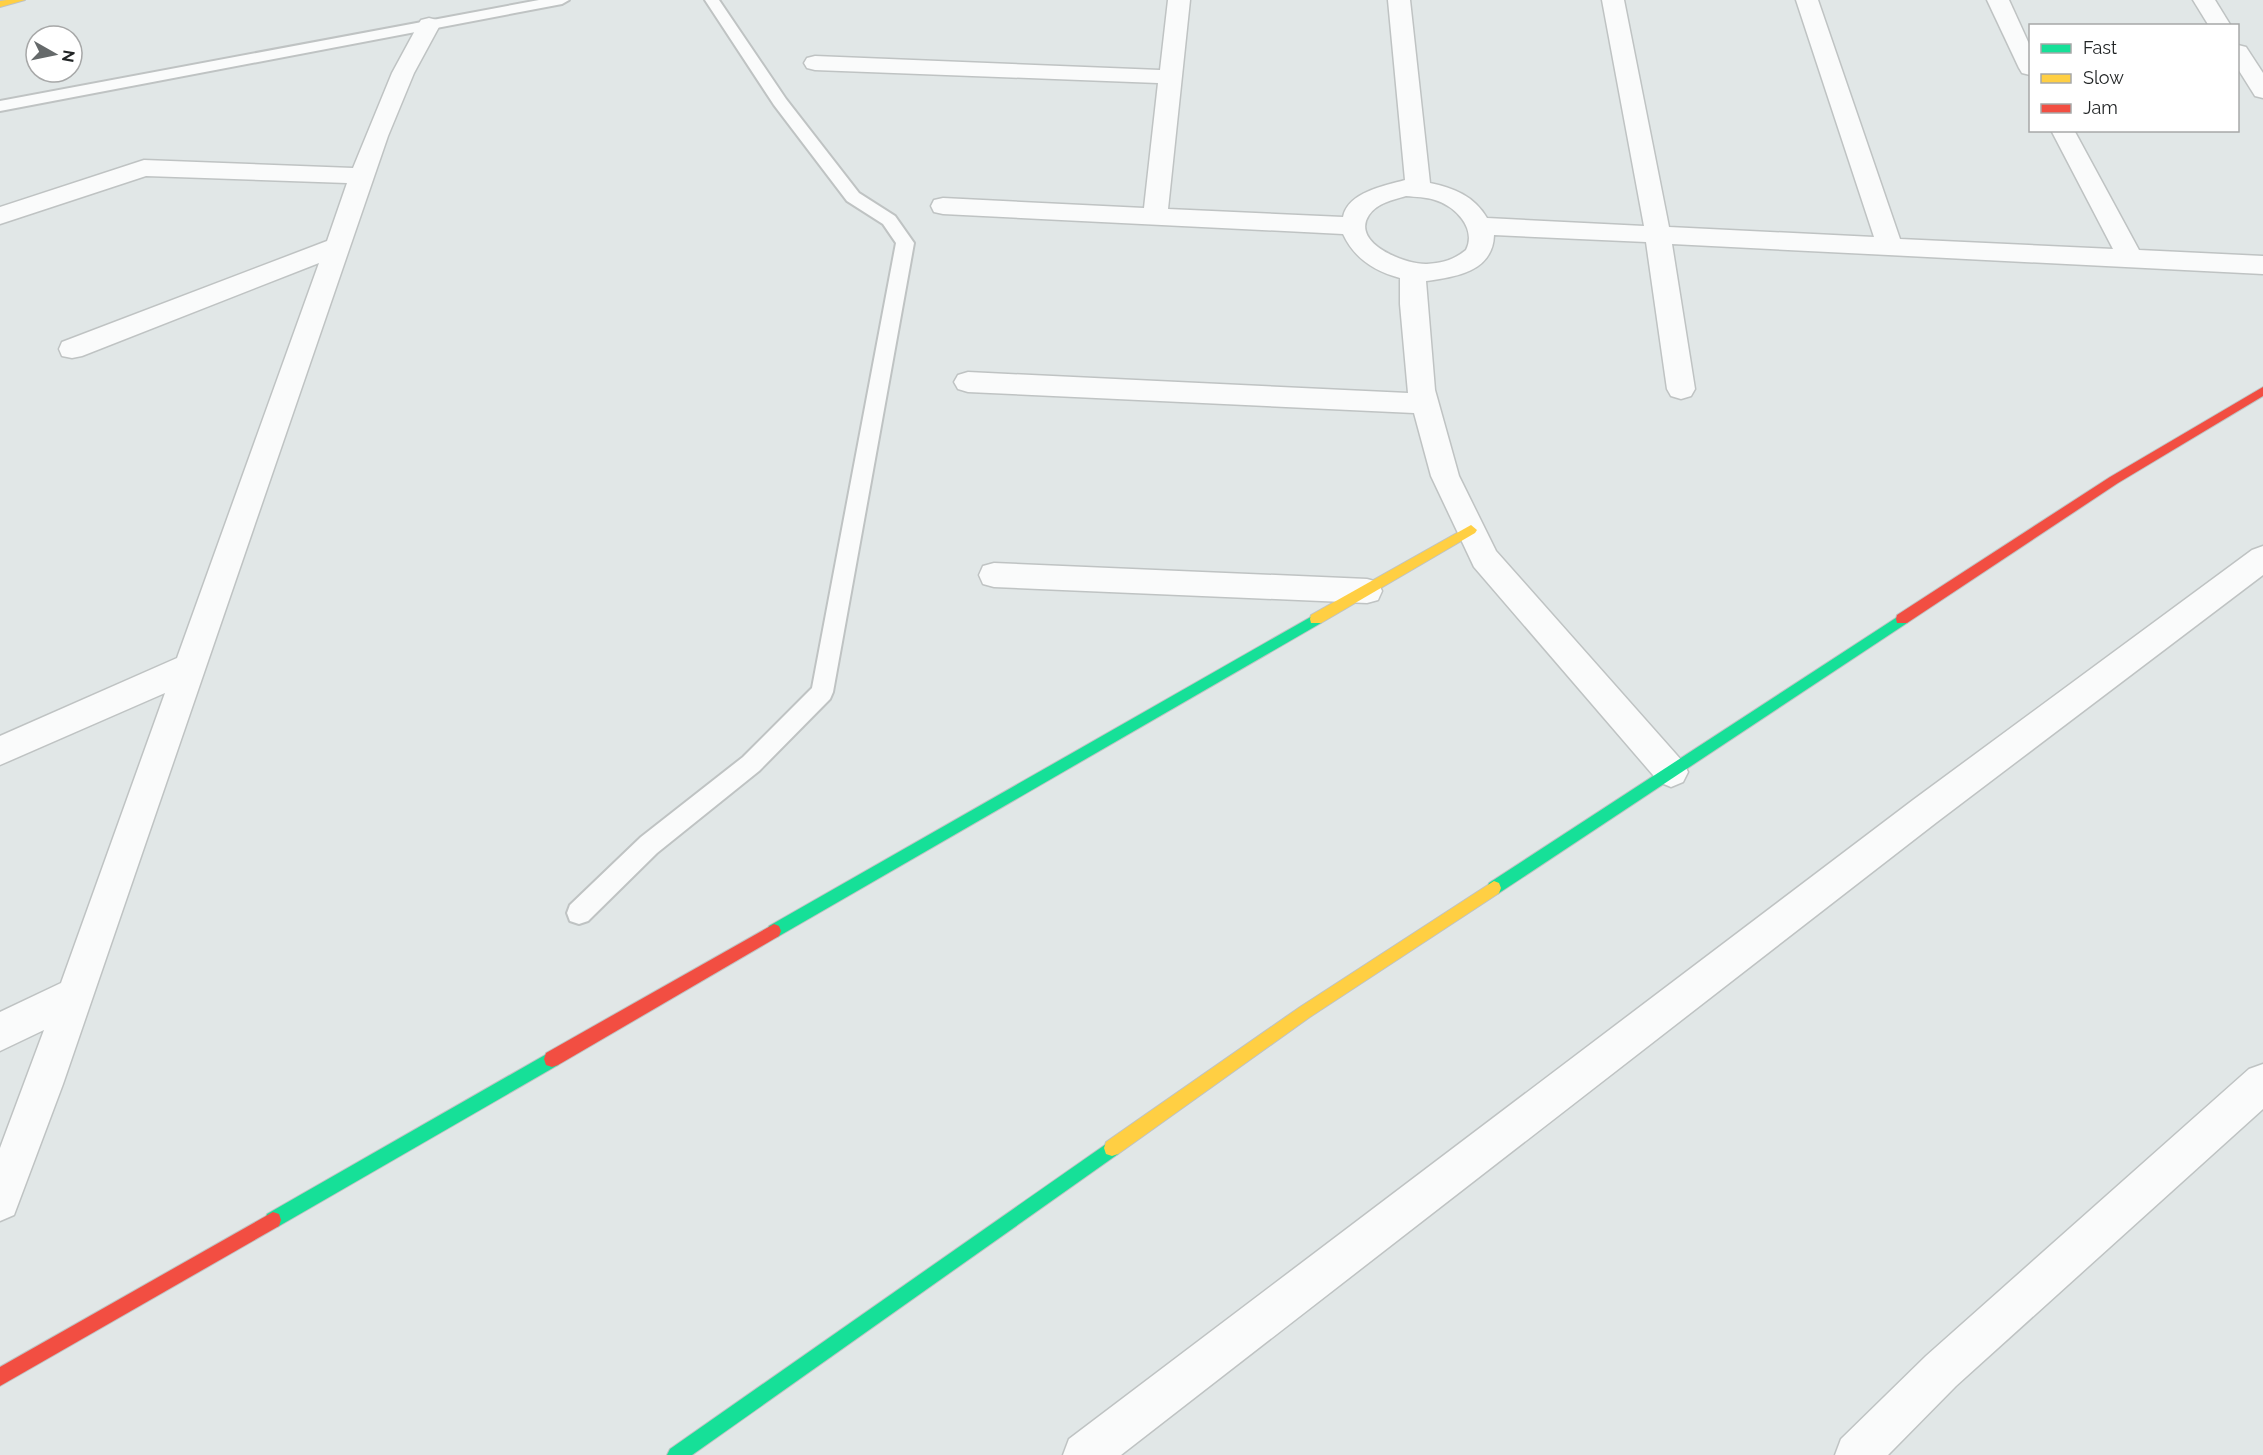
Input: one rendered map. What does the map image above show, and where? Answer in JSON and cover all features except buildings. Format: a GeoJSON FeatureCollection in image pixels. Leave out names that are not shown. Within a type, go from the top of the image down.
{"type":"FeatureCollection","features":[{"type":"Feature","properties":{"kind":"main road"},"geometry":{"type":"LineString","coordinates":[[0,4],[21,0]]}},
{"type":"Feature","properties":{"kind":"main road"},"geometry":{"type":"LineString","coordinates":[[676,1455],[1305,1012],[2114,480],[2263,391]]}},
{"type":"Feature","properties":{"kind":"main road"},"geometry":{"type":"LineString","coordinates":[[0,1377],[1471,531]]}},
{"type":"Feature","properties":{"kind":"street"},"geometry":{"type":"LineString","coordinates":[[1155,217],[1179,0]]}},
{"type":"Feature","properties":{"kind":"street"},"geometry":{"type":"LineString","coordinates":[[1399,0],[1418,189]]}},
{"type":"Feature","properties":{"kind":"street"},"geometry":{"type":"LineString","coordinates":[[1613,0],[1658,235],[1681,389]]}},
{"type":"Feature","properties":{"kind":"street"},"geometry":{"type":"LineString","coordinates":[[1807,0],[1890,246]]}},
{"type":"Feature","properties":{"kind":"street"},"geometry":{"type":"LineString","coordinates":[[1998,0],[2029,64]]}},
{"type":"Feature","properties":{"kind":"street"},"geometry":{"type":"LineString","coordinates":[[2204,0],[2219,24]]}},
{"type":"Feature","properties":{"kind":"street"},"geometry":{"type":"LineString","coordinates":[[0,1201],[75,995],[362,176],[403,73],[429,25]]}},
{"type":"Feature","properties":{"kind":"street"},"geometry":{"type":"LineString","coordinates":[[2239,54],[2263,91]]}},
{"type":"Feature","properties":{"kind":"street"},"geometry":{"type":"LineString","coordinates":[[814,63],[1170,76]]}},
{"type":"Feature","properties":{"kind":"street"},"geometry":{"type":"LineString","coordinates":[[2063,132],[2130,258]]}},
{"type":"Feature","properties":{"kind":"street"},"geometry":{"type":"LineString","coordinates":[[0,216],[144,168],[362,176]]}},
{"type":"Feature","properties":{"kind":"street"},"geometry":{"type":"LineString","coordinates":[[1405,188],[1418,189],[1430,190],[1453,198],[1471,211],[1482,226],[1483,243],[1473,258],[1455,268],[1431,273],[1413,272],[1380,262],[1362,249],[1353,233],[1353,226],[1354,216],[1364,202],[1382,192],[1405,188]]}},
{"type":"Feature","properties":{"kind":"street"},"geometry":{"type":"LineString","coordinates":[[943,206],[1353,226]]}},
{"type":"Feature","properties":{"kind":"street"},"geometry":{"type":"LineString","coordinates":[[1482,226],[2263,264]]}},
{"type":"Feature","properties":{"kind":"street"},"geometry":{"type":"LineString","coordinates":[[72,349],[338,246]]}},
{"type":"Feature","properties":{"kind":"street"},"geometry":{"type":"LineString","coordinates":[[1413,272],[1421,390],[1445,476],[1485,559],[1671,772]]}},
{"type":"Feature","properties":{"kind":"street"},"geometry":{"type":"LineString","coordinates":[[968,382],[1426,404]]}},
{"type":"Feature","properties":{"kind":"street"},"geometry":{"type":"LineString","coordinates":[[1085,1455],[1925,810],[2263,558]]}},
{"type":"Feature","properties":{"kind":"street"},"geometry":{"type":"LineString","coordinates":[[994,574],[1367,591]]}},
{"type":"Feature","properties":{"kind":"street"},"geometry":{"type":"LineString","coordinates":[[0,751],[190,667]]}},
{"type":"Feature","properties":{"kind":"street"},"geometry":{"type":"LineString","coordinates":[[0,1032],[75,995]]}},
{"type":"Feature","properties":{"kind":"street"},"geometry":{"type":"LineString","coordinates":[[1857,1455],[1941,1371],[2263,1083]]}},
{"type":"Feature","properties":{"kind":"lane"},"geometry":{"type":"LineString","coordinates":[[0,106],[562,0]]}},
{"type":"Feature","properties":{"kind":"lane"},"geometry":{"type":"LineString","coordinates":[[579,913],[649,845],[751,764],[822,692],[905,243],[889,220],[853,197],[780,102],[712,0]]}},
{"type":"Feature","properties":{"kind":"traffic: fast"},"geometry":{"type":"LineString","coordinates":[[774,931],[1316,619]]}},
{"type":"Feature","properties":{"kind":"traffic: fast"},"geometry":{"type":"LineString","coordinates":[[1494,888],[1902,619]]}},
{"type":"Feature","properties":{"kind":"traffic: fast"},"geometry":{"type":"LineString","coordinates":[[273,1220],[552,1059]]}},
{"type":"Feature","properties":{"kind":"traffic: fast"},"geometry":{"type":"LineString","coordinates":[[676,1455],[1112,1148]]}},
{"type":"Feature","properties":{"kind":"traffic: slow"},"geometry":{"type":"LineString","coordinates":[[0,4],[21,0]]}},
{"type":"Feature","properties":{"kind":"traffic: slow"},"geometry":{"type":"LineString","coordinates":[[1316,619],[1471,530]]}},
{"type":"Feature","properties":{"kind":"traffic: slow"},"geometry":{"type":"LineString","coordinates":[[1112,1148],[1305,1012],[1494,888]]}},
{"type":"Feature","properties":{"kind":"traffic: jam"},"geometry":{"type":"LineString","coordinates":[[1902,619],[2114,480],[2263,391]]}},
{"type":"Feature","properties":{"kind":"traffic: jam"},"geometry":{"type":"LineString","coordinates":[[552,1059],[774,931]]}},
{"type":"Feature","properties":{"kind":"traffic: jam"},"geometry":{"type":"LineString","coordinates":[[0,1377],[273,1220]]}}]}
